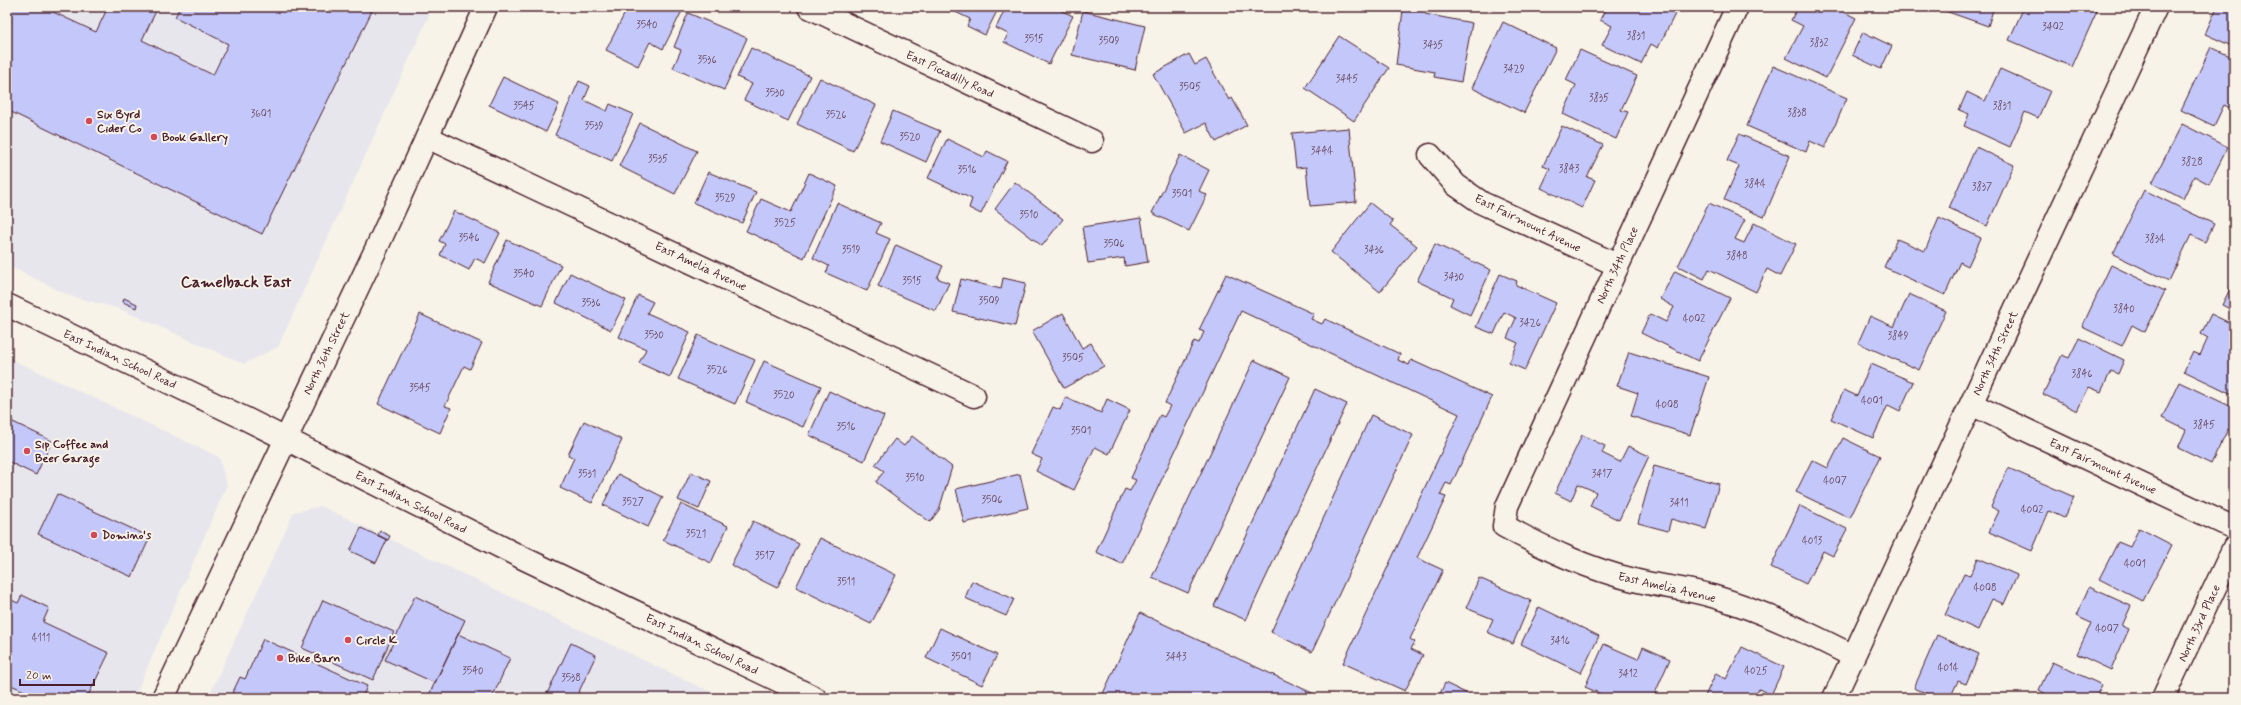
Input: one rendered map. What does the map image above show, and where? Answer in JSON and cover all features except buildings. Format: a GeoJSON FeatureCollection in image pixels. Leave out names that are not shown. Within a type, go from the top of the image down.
{"type":"FeatureCollection","features":[{"type":"Feature","properties":{"kind":"street","name":"North 36th Street"},"geometry":{"type":"LineString","coordinates":[[163,698],[427,137],[486,7]]}},
{"type":"Feature","properties":{"kind":"street","name":"East Piccadilly Road"},"geometry":{"type":"LineString","coordinates":[[809,7],[1092,141]]}},
{"type":"Feature","properties":{"kind":"street","name":"North 34th Place"},"geometry":{"type":"LineString","coordinates":[[1504,526],[1507,506],[1737,7]]}},
{"type":"Feature","properties":{"kind":"street","name":"North 34th Street"},"geometry":{"type":"LineString","coordinates":[[1834,698],[2156,7]]}},
{"type":"Feature","properties":{"kind":"street","name":"East Amelia Avenue"},"geometry":{"type":"LineString","coordinates":[[427,137],[974,396]]}},
{"type":"Feature","properties":{"kind":"street","name":"East Fairmount Avenue"},"geometry":{"type":"LineString","coordinates":[[1430,154],[1456,185],[1482,203],[1617,265]]}},
{"type":"Feature","properties":{"kind":"street","name":"East Indian School Road"},"geometry":{"type":"LineString","coordinates":[[7,305],[285,439],[532,562],[815,698]]}},
{"type":"Feature","properties":{"kind":"street","name":"East Fairmount Avenue"},"geometry":{"type":"LineString","coordinates":[[1972,404],[2234,528]]}},
{"type":"Feature","properties":{"kind":"street","name":"East Amelia Avenue"},"geometry":{"type":"LineString","coordinates":[[1504,526],[1534,543],[1586,567],[1635,580],[1711,595],[1774,618],[1854,656]]}},
{"type":"Feature","properties":{"kind":"street","name":"North 33rd Place"},"geometry":{"type":"LineString","coordinates":[[2163,698],[2234,547]]}},
{"type":"Feature","properties":{"kind":"shaded area"},"geometry":{"type":"Polygon","coordinates":[[[7,7],[433,7],[278,347],[244,364],[117,308],[70,296],[7,265],[7,7]]]}},
{"type":"Feature","properties":{"kind":"shaded area"},"geometry":{"type":"Polygon","coordinates":[[[7,357],[219,457],[227,485],[134,698],[7,698],[7,357]]]}},
{"type":"Feature","properties":{"kind":"shaded area"},"geometry":{"type":"Polygon","coordinates":[[[321,506],[723,698],[208,698],[294,512],[321,506]]]}},
{"type":"Feature","properties":{"kind":"place","name":"Six Byrd Cider Co"},"geometry":{"type":"Point","coordinates":[89,121]}},
{"type":"Feature","properties":{"kind":"place","name":"Book Gallery"},"geometry":{"type":"Point","coordinates":[154,137]}},
{"type":"Feature","properties":{"kind":"place","name":"Sip Coffee and Beer Garage"},"geometry":{"type":"Point","coordinates":[27,451]}},
{"type":"Feature","properties":{"kind":"place","name":"Domino's"},"geometry":{"type":"Point","coordinates":[94,535]}},
{"type":"Feature","properties":{"kind":"place","name":"Circle K"},"geometry":{"type":"Point","coordinates":[348,640]}},
{"type":"Feature","properties":{"kind":"place","name":"Bike Barn"},"geometry":{"type":"Point","coordinates":[280,658]}},
{"type":"Feature","properties":{"kind":"district","name":"Camelback East"},"geometry":{"type":"Point","coordinates":[236,281]}}]}
